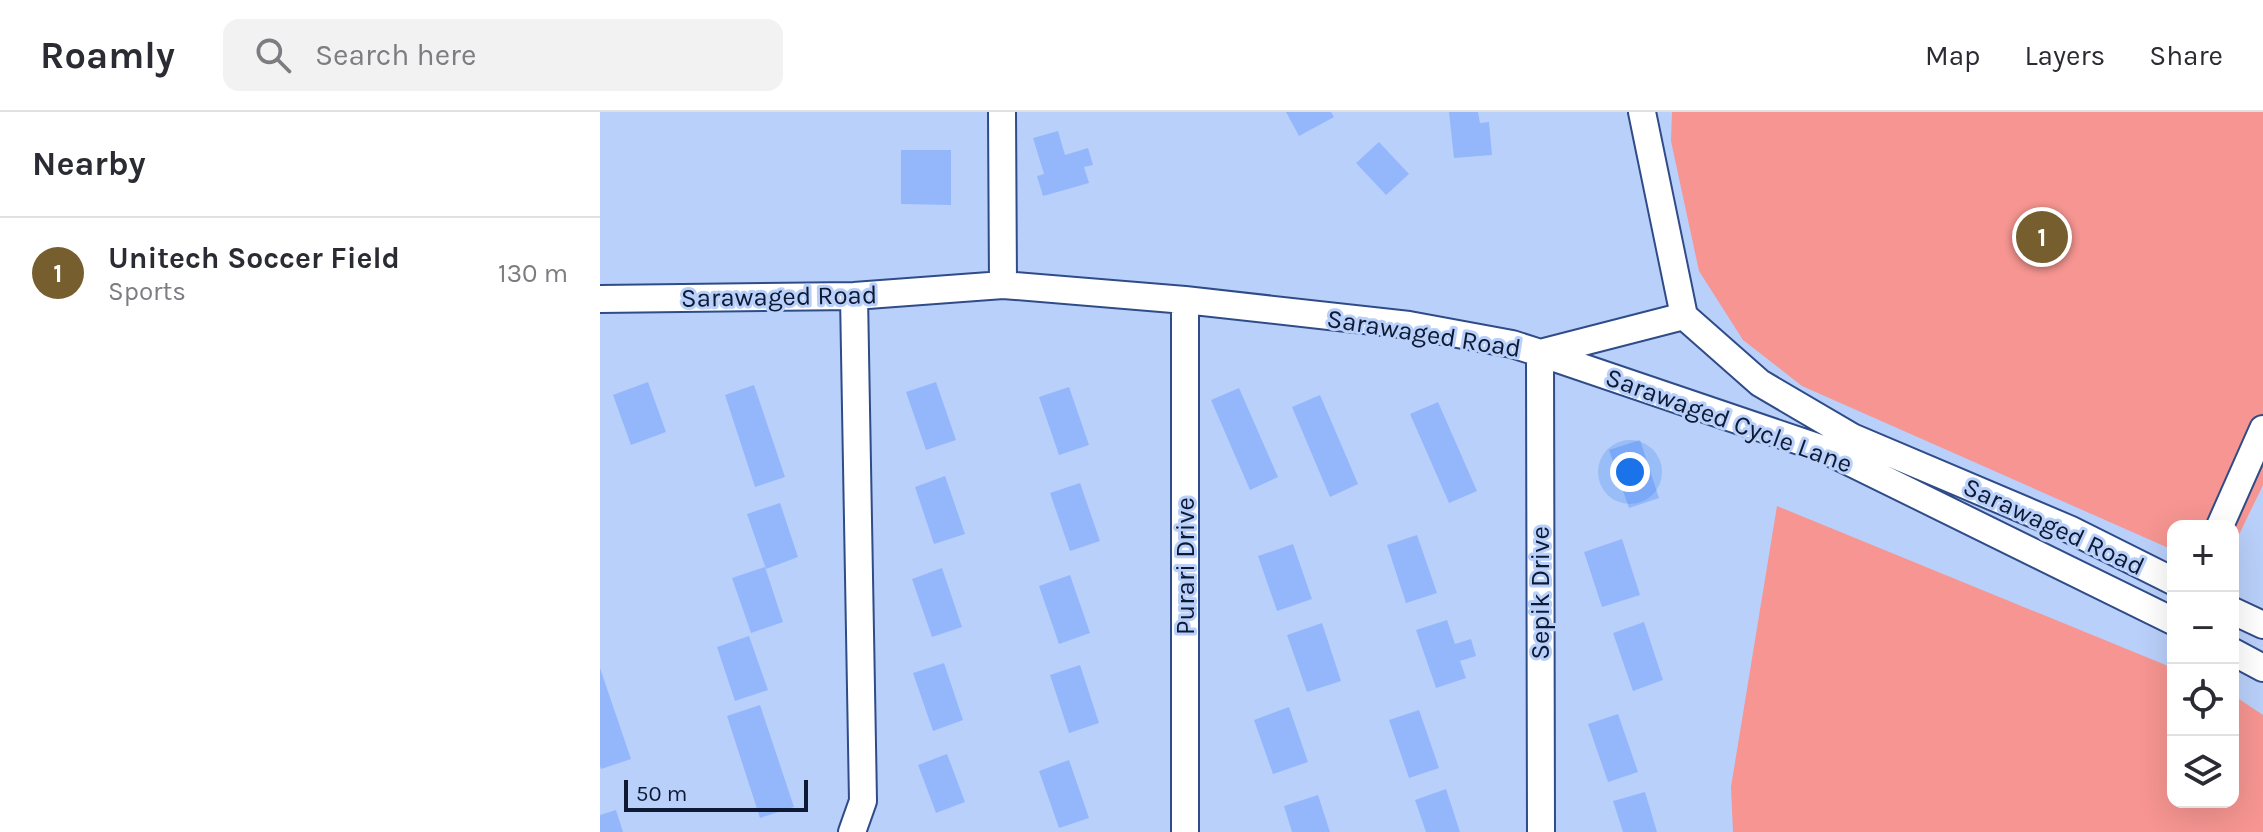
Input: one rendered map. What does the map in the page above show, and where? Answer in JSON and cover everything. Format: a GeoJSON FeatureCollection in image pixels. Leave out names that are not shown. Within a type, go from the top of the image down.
{"type":"FeatureCollection","features":[{"type":"Feature","properties":{"kind":"street"},"geometry":{"type":"LineString","coordinates":[[1002,112],[1003,285]]}},
{"type":"Feature","properties":{"kind":"street"},"geometry":{"type":"LineString","coordinates":[[1642,112],[1684,316]]}},
{"type":"Feature","properties":{"kind":"street","name":"Sarawaged Road"},"geometry":{"type":"LineString","coordinates":[[600,299],[854,296],[1003,285],[1185,300],[1409,325],[1512,344],[1540,353],[1684,316],[1760,383],[1852,437],[2069,529],[2167,578]]}},
{"type":"Feature","properties":{"kind":"street"},"geometry":{"type":"LineString","coordinates":[[852,832],[863,801],[854,296]]}},
{"type":"Feature","properties":{"kind":"street","name":"Purari Drive"},"geometry":{"type":"LineString","coordinates":[[1185,300],[1185,832]]}},
{"type":"Feature","properties":{"kind":"street"},"geometry":{"type":"LineString","coordinates":[[1540,353],[1541,832]]}},
{"type":"Feature","properties":{"kind":"street","name":"Sarawaged Cycle Lane"},"geometry":{"type":"LineString","coordinates":[[1540,353],[1823,449],[2167,618]]}},
{"type":"Feature","properties":{"kind":"street"},"geometry":{"type":"LineString","coordinates":[[2223,520],[2263,429]]}},
{"type":"Feature","properties":{"kind":"street"},"geometry":{"type":"LineString","coordinates":[[2239,614],[2263,625]]}},
{"type":"Feature","properties":{"kind":"street"},"geometry":{"type":"LineString","coordinates":[[2239,655],[2263,668]]}},
{"type":"Feature","properties":{"kind":"shaded area"},"geometry":{"type":"Polygon","coordinates":[[[1672,112],[2263,112],[2263,485],[2239,535],[2239,520],[2167,520],[2167,547],[1802,386],[1743,340],[1699,271],[1671,141],[1672,112]]]}},
{"type":"Feature","properties":{"kind":"shaded area"},"geometry":{"type":"Polygon","coordinates":[[[1777,506],[2167,666],[2167,808],[2239,808],[2239,699],[2263,715],[2263,832],[1733,832],[1731,787],[1777,506]]]}},
{"type":"Feature","properties":{"kind":"building"},"geometry":{"type":"Polygon","coordinates":[[[1286,112],[1331,112],[1334,117],[1299,136],[1286,112]]]}},
{"type":"Feature","properties":{"kind":"building"},"geometry":{"type":"Polygon","coordinates":[[[1449,112],[1478,112],[1480,123],[1489,122],[1492,155],[1454,158],[1449,112]]]}},
{"type":"Feature","properties":{"kind":"building"},"geometry":{"type":"Polygon","coordinates":[[[1058,131],[1065,155],[1088,148],[1093,165],[1084,167],[1089,183],[1043,196],[1037,176],[1044,174],[1033,138],[1058,131]]]}},
{"type":"Feature","properties":{"kind":"building"},"geometry":{"type":"Polygon","coordinates":[[[1379,142],[1409,174],[1386,195],[1356,163],[1379,142]]]}},
{"type":"Feature","properties":{"kind":"building"},"geometry":{"type":"Polygon","coordinates":[[[901,150],[951,150],[951,205],[901,204],[901,150]]]}},
{"type":"Feature","properties":{"kind":"building"},"geometry":{"type":"Polygon","coordinates":[[[648,382],[666,432],[631,445],[613,395],[648,382]]]}},
{"type":"Feature","properties":{"kind":"building"},"geometry":{"type":"Polygon","coordinates":[[[936,382],[956,440],[926,450],[906,392],[936,382]]]}},
{"type":"Feature","properties":{"kind":"building"},"geometry":{"type":"Polygon","coordinates":[[[754,385],[785,477],[755,487],[725,395],[754,385]]]}},
{"type":"Feature","properties":{"kind":"building"},"geometry":{"type":"Polygon","coordinates":[[[1069,387],[1089,445],[1059,455],[1039,397],[1069,387]]]}},
{"type":"Feature","properties":{"kind":"building"},"geometry":{"type":"Polygon","coordinates":[[[1239,388],[1278,477],[1250,490],[1211,400],[1239,388]]]}},
{"type":"Feature","properties":{"kind":"building"},"geometry":{"type":"Polygon","coordinates":[[[1320,395],[1358,484],[1330,497],[1292,407],[1320,395]]]}},
{"type":"Feature","properties":{"kind":"building"},"geometry":{"type":"Polygon","coordinates":[[[1438,402],[1477,491],[1449,503],[1410,414],[1438,402]]]}},
{"type":"Feature","properties":{"kind":"building"},"geometry":{"type":"Polygon","coordinates":[[[1640,440],[1659,498],[1629,508],[1609,450],[1640,440]]]}},
{"type":"Feature","properties":{"kind":"building"},"geometry":{"type":"Polygon","coordinates":[[[945,476],[965,534],[934,544],[915,487],[945,476]]]}},
{"type":"Feature","properties":{"kind":"building"},"geometry":{"type":"Polygon","coordinates":[[[1080,483],[1100,541],[1070,551],[1050,493],[1080,483]]]}},
{"type":"Feature","properties":{"kind":"building"},"geometry":{"type":"Polygon","coordinates":[[[780,503],[798,557],[766,569],[747,514],[780,503]]]}},
{"type":"Feature","properties":{"kind":"building"},"geometry":{"type":"Polygon","coordinates":[[[1417,535],[1437,593],[1406,603],[1387,545],[1417,535]]]}},
{"type":"Feature","properties":{"kind":"building"},"geometry":{"type":"Polygon","coordinates":[[[1622,539],[1640,595],[1602,607],[1584,552],[1622,539]]]}},
{"type":"Feature","properties":{"kind":"building"},"geometry":{"type":"Polygon","coordinates":[[[1293,544],[1312,599],[1277,611],[1258,556],[1293,544]]]}},
{"type":"Feature","properties":{"kind":"building"},"geometry":{"type":"Polygon","coordinates":[[[765,567],[783,622],[751,633],[732,578],[765,567]]]}},
{"type":"Feature","properties":{"kind":"building"},"geometry":{"type":"Polygon","coordinates":[[[942,568],[962,627],[932,637],[912,579],[942,568]]]}},
{"type":"Feature","properties":{"kind":"building"},"geometry":{"type":"Polygon","coordinates":[[[1070,575],[1090,633],[1059,644],[1039,586],[1070,575]]]}},
{"type":"Feature","properties":{"kind":"building"},"geometry":{"type":"Polygon","coordinates":[[[1447,620],[1455,644],[1471,639],[1476,656],[1460,661],[1466,678],[1436,688],[1416,630],[1447,620]]]}},
{"type":"Feature","properties":{"kind":"building"},"geometry":{"type":"Polygon","coordinates":[[[1644,622],[1663,680],[1633,691],[1613,633],[1644,622]]]}},
{"type":"Feature","properties":{"kind":"building"},"geometry":{"type":"Polygon","coordinates":[[[1322,623],[1341,681],[1307,692],[1287,635],[1322,623]]]}},
{"type":"Feature","properties":{"kind":"building"},"geometry":{"type":"Polygon","coordinates":[[[749,636],[768,690],[735,701],[717,647],[749,636]]]}},
{"type":"Feature","properties":{"kind":"building"},"geometry":{"type":"Polygon","coordinates":[[[944,663],[963,720],[933,731],[913,673],[944,663]]]}},
{"type":"Feature","properties":{"kind":"building"},"geometry":{"type":"Polygon","coordinates":[[[1080,665],[1099,723],[1069,733],[1050,675],[1080,665]]]}},
{"type":"Feature","properties":{"kind":"building"},"geometry":{"type":"Polygon","coordinates":[[[600,668],[631,759],[601,769],[600,766],[600,668]]]}},
{"type":"Feature","properties":{"kind":"building"},"geometry":{"type":"Polygon","coordinates":[[[760,705],[794,807],[760,818],[727,716],[760,705]]]}},
{"type":"Feature","properties":{"kind":"building"},"geometry":{"type":"Polygon","coordinates":[[[1289,707],[1308,762],[1273,774],[1254,720],[1289,707]]]}},
{"type":"Feature","properties":{"kind":"building"},"geometry":{"type":"Polygon","coordinates":[[[1419,710],[1439,768],[1409,778],[1389,720],[1419,710]]]}},
{"type":"Feature","properties":{"kind":"building"},"geometry":{"type":"Polygon","coordinates":[[[1618,714],[1638,772],[1608,782],[1588,724],[1618,714]]]}},
{"type":"Feature","properties":{"kind":"building"},"geometry":{"type":"Polygon","coordinates":[[[947,754],[965,802],[936,813],[918,765],[947,754]]]}},
{"type":"Feature","properties":{"kind":"building"},"geometry":{"type":"Polygon","coordinates":[[[1069,760],[1089,818],[1059,828],[1039,771],[1069,760]]]}},
{"type":"Feature","properties":{"kind":"building"},"geometry":{"type":"Polygon","coordinates":[[[1446,789],[1460,832],[1426,832],[1415,800],[1446,789]]]}},
{"type":"Feature","properties":{"kind":"building"},"geometry":{"type":"Polygon","coordinates":[[[1645,792],[1657,832],[1623,832],[1613,801],[1645,792]]]}},
{"type":"Feature","properties":{"kind":"building"},"geometry":{"type":"Polygon","coordinates":[[[1318,795],[1330,832],[1292,832],[1284,806],[1318,795]]]}},
{"type":"Feature","properties":{"kind":"building"},"geometry":{"type":"Polygon","coordinates":[[[616,810],[623,832],[600,832],[600,815],[616,810]]]}},
{"type":"Feature","properties":{"kind":"place","name":"Unitech Soccer Field"},"geometry":{"type":"Point","coordinates":[2042,237]}}]}
